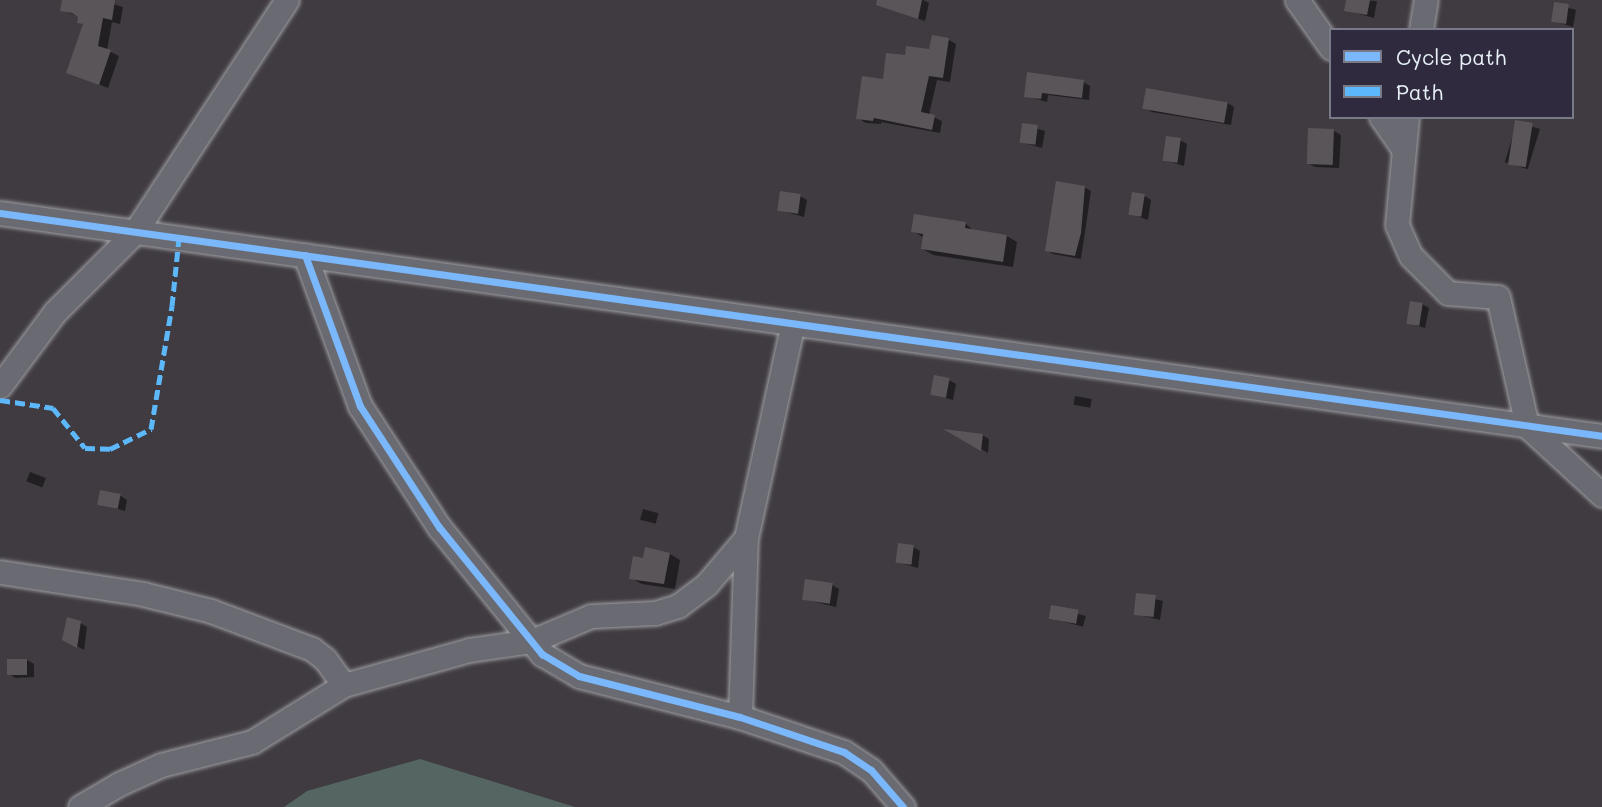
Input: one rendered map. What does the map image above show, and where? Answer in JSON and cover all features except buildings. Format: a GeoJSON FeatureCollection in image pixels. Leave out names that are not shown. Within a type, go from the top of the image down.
{"type":"FeatureCollection","features":[{"type":"Feature","properties":{"kind":"street"},"geometry":{"type":"LineString","coordinates":[[1297,0],[1329,44]]}},
{"type":"Feature","properties":{"kind":"street"},"geometry":{"type":"LineString","coordinates":[[1421,28],[1426,0]]}},
{"type":"Feature","properties":{"kind":"street"},"geometry":{"type":"LineString","coordinates":[[0,386],[55,312],[135,232],[287,1]]}},
{"type":"Feature","properties":{"kind":"street"},"geometry":{"type":"LineString","coordinates":[[1382,119],[1402,148]]}},
{"type":"Feature","properties":{"kind":"street"},"geometry":{"type":"LineString","coordinates":[[1407,119],[1396,225],[1411,256],[1447,293],[1498,297],[1527,426],[1602,495]]}},
{"type":"Feature","properties":{"kind":"street"},"geometry":{"type":"LineString","coordinates":[[0,213],[1602,436]]}},
{"type":"Feature","properties":{"kind":"street"},"geometry":{"type":"LineString","coordinates":[[305,255],[360,405],[439,527],[532,641],[554,663],[579,676],[740,717],[853,757],[871,770],[903,807]]}},
{"type":"Feature","properties":{"kind":"street"},"geometry":{"type":"LineString","coordinates":[[740,717],[746,538],[793,323]]}},
{"type":"Feature","properties":{"kind":"street"},"geometry":{"type":"LineString","coordinates":[[80,807],[119,784],[160,765],[252,742],[344,685],[469,650],[532,641],[591,616],[654,613],[677,606],[706,585],[746,538]]}},
{"type":"Feature","properties":{"kind":"street"},"geometry":{"type":"LineString","coordinates":[[0,572],[144,594],[211,611],[312,649],[325,659],[344,685]]}},
{"type":"Feature","properties":{"kind":"shaded area"},"geometry":{"type":"Polygon","coordinates":[[[420,759],[575,807],[284,807],[307,791],[420,759]]]}},
{"type":"Feature","properties":{"kind":"marked path"},"geometry":{"type":"LineString","coordinates":[[0,400],[53,408],[85,448],[110,449],[151,429],[172,306],[179,238]]}},
{"type":"Feature","properties":{"kind":"cycle path"},"geometry":{"type":"LineString","coordinates":[[0,213],[1602,436]]}},
{"type":"Feature","properties":{"kind":"cycle path"},"geometry":{"type":"LineString","coordinates":[[305,255],[360,406],[439,527],[542,654],[579,676],[740,717],[844,752],[871,770],[903,807]]}}]}
